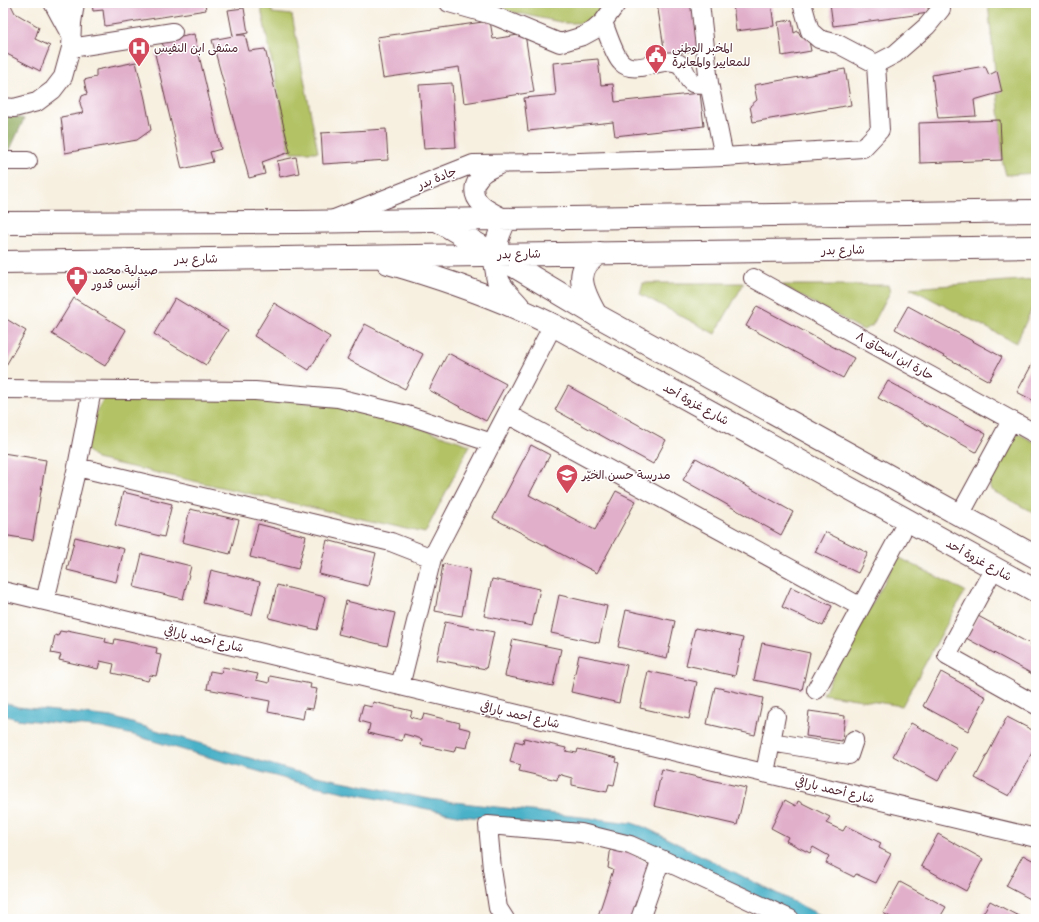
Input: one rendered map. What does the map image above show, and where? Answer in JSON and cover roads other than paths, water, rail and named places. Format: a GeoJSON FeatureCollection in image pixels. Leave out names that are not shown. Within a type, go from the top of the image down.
{"type":"FeatureCollection","features":[{"type":"Feature","properties":{"kind":"main road"},"geometry":{"type":"LineString","coordinates":[[3,223],[437,220],[1036,211]]}},
{"type":"Feature","properties":{"kind":"main road"},"geometry":{"type":"LineString","coordinates":[[506,219],[498,236],[494,255],[499,284],[521,309]]}},
{"type":"Feature","properties":{"kind":"main road"},"geometry":{"type":"LineString","coordinates":[[437,220],[596,315],[1036,558]]}},
{"type":"Feature","properties":{"kind":"main road","name":"شارع بدر"},"geometry":{"type":"LineString","coordinates":[[3,262],[1036,247]]}},
{"type":"Feature","properties":{"kind":"main road"},"geometry":{"type":"LineString","coordinates":[[596,315],[583,290],[581,279],[584,269],[590,259],[600,253]]}},
{"type":"Feature","properties":{"kind":"main road","name":"شارع غزوة أحد"},"geometry":{"type":"LineString","coordinates":[[339,257],[388,263],[461,286],[521,309],[553,325],[1036,591]]}},
{"type":"Feature","properties":{"kind":"street"},"geometry":{"type":"LineString","coordinates":[[53,3],[72,43]]}},
{"type":"Feature","properties":{"kind":"street"},"geometry":{"type":"LineString","coordinates":[[3,107],[14,108],[37,102],[53,90],[63,77],[72,43],[75,3]]}},
{"type":"Feature","properties":{"kind":"street"},"geometry":{"type":"LineString","coordinates":[[449,3],[495,16],[560,43],[583,36],[603,22],[617,3]]}},
{"type":"Feature","properties":{"kind":"street"},"geometry":{"type":"LineString","coordinates":[[700,3],[709,83],[724,157]]}},
{"type":"Feature","properties":{"kind":"street"},"geometry":{"type":"LineString","coordinates":[[802,3],[810,31],[819,39],[838,44],[876,64],[895,54],[927,26],[941,9],[940,3]]}},
{"type":"Feature","properties":{"kind":"street"},"geometry":{"type":"LineString","coordinates":[[603,22],[617,57],[624,65],[634,68],[673,61],[681,65],[692,83],[709,83]]}},
{"type":"Feature","properties":{"kind":"street"},"geometry":{"type":"LineString","coordinates":[[72,43],[173,32]]}},
{"type":"Feature","properties":{"kind":"street","name":"جادة بدر"},"geometry":{"type":"LineString","coordinates":[[329,221],[474,164],[550,163],[676,157],[724,157],[863,148],[880,130],[876,64]]}},
{"type":"Feature","properties":{"kind":"street"},"geometry":{"type":"LineString","coordinates":[[3,161],[28,161]]}},
{"type":"Feature","properties":{"kind":"street"},"geometry":{"type":"LineString","coordinates":[[502,164],[484,173],[476,183],[474,192],[477,201],[486,209],[506,219]]}},
{"type":"Feature","properties":{"kind":"street","name":"حارة ابن اسحاق ٨"},"geometry":{"type":"LineString","coordinates":[[753,278],[1036,434]]}},
{"type":"Feature","properties":{"kind":"street"},"geometry":{"type":"LineString","coordinates":[[400,686],[432,558],[553,325]]}},
{"type":"Feature","properties":{"kind":"street"},"geometry":{"type":"LineString","coordinates":[[3,389],[255,391],[338,398],[407,415],[492,443]]}},
{"type":"Feature","properties":{"kind":"street"},"geometry":{"type":"LineString","coordinates":[[45,601],[77,467],[92,390]]}},
{"type":"Feature","properties":{"kind":"street"},"geometry":{"type":"LineString","coordinates":[[507,414],[861,607]]}},
{"type":"Feature","properties":{"kind":"street"},"geometry":{"type":"LineString","coordinates":[[960,516],[1011,421]]}},
{"type":"Feature","properties":{"kind":"street"},"geometry":{"type":"LineString","coordinates":[[77,467],[391,542],[432,558]]}},
{"type":"Feature","properties":{"kind":"street"},"geometry":{"type":"LineString","coordinates":[[816,690],[908,520]]}},
{"type":"Feature","properties":{"kind":"street"},"geometry":{"type":"LineString","coordinates":[[994,568],[948,655],[1036,705]]}},
{"type":"Feature","properties":{"kind":"street","name":"شارع أحمد بارافي"},"geometry":{"type":"LineString","coordinates":[[3,591],[1036,838]]}},
{"type":"Feature","properties":{"kind":"street"},"geometry":{"type":"LineString","coordinates":[[765,773],[776,716]]}},
{"type":"Feature","properties":{"kind":"street"},"geometry":{"type":"LineString","coordinates":[[771,742],[849,754],[854,740]]}},
{"type":"Feature","properties":{"kind":"street"},"geometry":{"type":"LineString","coordinates":[[505,919],[498,908],[492,869],[488,825],[582,833],[630,845],[790,919]]}},
{"type":"Feature","properties":{"kind":"street"},"geometry":{"type":"LineString","coordinates":[[640,919],[661,860]]}},
{"type":"Feature","properties":{"kind":"water"},"geometry":{"type":"Polygon","coordinates":[[[3,702],[18,707],[112,717],[293,771],[429,799],[632,823],[644,827],[828,919],[801,919],[638,838],[585,829],[462,816],[300,783],[133,735],[102,728],[17,719],[3,715],[3,702]]]}},
{"type":"Feature","properties":{"kind":"place","name":"مشفى ابن النفيس"},"geometry":{"type":"Point","coordinates":[139,68]}},
{"type":"Feature","properties":{"kind":"place","name":"المخبر الوطني للمعايير والمعايرة"},"geometry":{"type":"Point","coordinates":[656,74]}},
{"type":"Feature","properties":{"kind":"place","name":"صيدلية محمد أنيس قدور"},"geometry":{"type":"Point","coordinates":[77,296]}},
{"type":"Feature","properties":{"kind":"place","name":"مدرسة حسن الخيّر"},"geometry":{"type":"Point","coordinates":[567,494]}}]}
